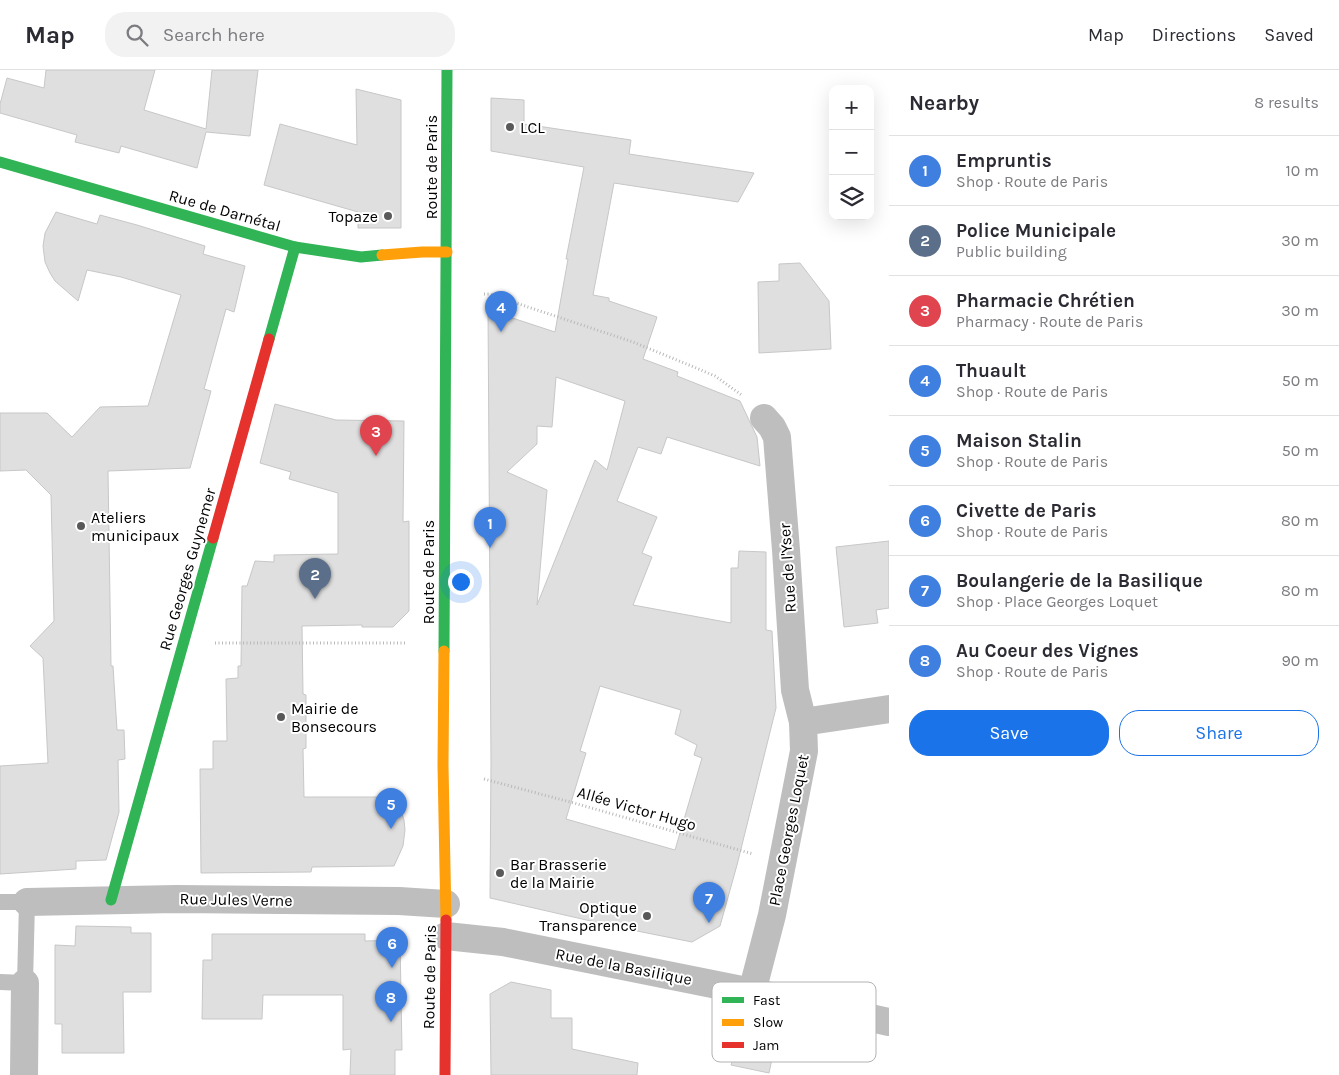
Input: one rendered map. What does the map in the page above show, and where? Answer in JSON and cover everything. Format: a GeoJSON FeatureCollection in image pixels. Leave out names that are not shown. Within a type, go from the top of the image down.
{"type":"FeatureCollection","features":[{"type":"Feature","properties":{"kind":"street","name":"Route de Paris"},"geometry":{"type":"LineString","coordinates":[[445,1075],[446,904],[443,765],[447,70]]}},
{"type":"Feature","properties":{"kind":"street","name":"Rue de Darnétal"},"geometry":{"type":"LineString","coordinates":[[0,162],[295,247],[361,257],[447,252]]}},
{"type":"Feature","properties":{"kind":"street","name":"Rue Georges Guynemer"},"geometry":{"type":"LineString","coordinates":[[111,900],[295,247]]}},
{"type":"Feature","properties":{"kind":"street","name":"Rue de l'Yser"},"geometry":{"type":"LineString","coordinates":[[764,418],[772,427],[777,437],[795,690],[803,722]]}},
{"type":"Feature","properties":{"kind":"street"},"geometry":{"type":"LineString","coordinates":[[803,722],[889,709]]}},
{"type":"Feature","properties":{"kind":"street","name":"Place Georges Loquet"},"geometry":{"type":"LineString","coordinates":[[755,982],[772,915],[804,751],[803,722]]}},
{"type":"Feature","properties":{"kind":"street","name":"Rue Jules Verne"},"geometry":{"type":"LineString","coordinates":[[27,902],[176,898],[399,901],[446,904]]}},
{"type":"Feature","properties":{"kind":"street","name":"Rue de la Basilique"},"geometry":{"type":"LineString","coordinates":[[446,936],[503,942],[712,984]]}},
{"type":"Feature","properties":{"kind":"street"},"geometry":{"type":"LineString","coordinates":[[13,982],[24,1075]]}},
{"type":"Feature","properties":{"kind":"street","name":"Rue de la Basilique"},"geometry":{"type":"LineString","coordinates":[[876,1019],[889,1022]]}},
{"type":"Feature","properties":{"kind":"lane"},"geometry":{"type":"LineString","coordinates":[[0,902],[27,902],[13,982]]}},
{"type":"Feature","properties":{"kind":"path"},"geometry":{"type":"LineString","coordinates":[[484,294],[489,294],[633,342],[715,376],[738,392],[764,418]]}},
{"type":"Feature","properties":{"kind":"path"},"geometry":{"type":"LineString","coordinates":[[212,643],[407,644]]}},
{"type":"Feature","properties":{"kind":"path","name":"Allée Victor Hugo"},"geometry":{"type":"LineString","coordinates":[[484,779],[782,863]]}},
{"type":"Feature","properties":{"kind":"building"},"geometry":{"type":"Polygon","coordinates":[[[46,70],[155,70],[144,110],[206,129],[212,70],[258,70],[250,136],[206,132],[197,168],[121,146],[119,153],[75,142],[77,135],[0,113],[0,104],[7,78],[44,88],[46,70]]]}},
{"type":"Feature","properties":{"kind":"building"},"geometry":{"type":"Polygon","coordinates":[[[356,89],[401,100],[401,228],[358,228],[358,212],[264,185],[280,124],[357,145],[356,89]]]}},
{"type":"Feature","properties":{"kind":"building"},"geometry":{"type":"Polygon","coordinates":[[[491,98],[524,100],[524,124],[631,140],[629,154],[754,173],[738,202],[614,183],[593,295],[609,298],[609,301],[657,317],[643,359],[678,372],[677,376],[740,401],[757,437],[760,466],[667,437],[661,454],[638,447],[617,501],[657,517],[642,553],[652,557],[633,605],[731,623],[731,568],[738,568],[739,551],[766,552],[766,630],[772,631],[776,708],[720,926],[692,942],[490,898],[488,310],[555,332],[568,259],[566,259],[584,167],[491,151],[491,98]],[[556,377],[552,427],[537,426],[537,444],[507,472],[547,490],[537,605],[595,460],[607,470],[625,401],[556,377]],[[600,686],[580,751],[586,753],[566,819],[675,850],[702,758],[694,755],[697,745],[675,734],[681,710],[600,686]]]}},
{"type":"Feature","properties":{"kind":"building"},"geometry":{"type":"Polygon","coordinates":[[[56,212],[97,224],[100,215],[137,225],[205,246],[203,254],[245,266],[234,312],[226,309],[204,389],[211,391],[190,468],[108,471],[111,666],[113,666],[117,730],[124,730],[125,759],[118,760],[119,812],[106,860],[76,861],[76,869],[0,874],[0,766],[48,763],[43,658],[30,646],[54,621],[51,495],[26,470],[0,471],[0,413],[47,413],[72,437],[100,407],[148,406],[181,295],[121,277],[87,270],[78,301],[55,281],[45,262],[43,246],[45,233],[56,212]]]}},
{"type":"Feature","properties":{"kind":"building"},"geometry":{"type":"Polygon","coordinates":[[[800,263],[829,301],[831,349],[759,353],[758,282],[779,281],[779,264],[800,263]]]}},
{"type":"Feature","properties":{"kind":"building"},"geometry":{"type":"Polygon","coordinates":[[[275,404],[336,420],[404,421],[403,522],[409,521],[409,611],[393,627],[362,627],[362,625],[302,626],[303,694],[306,695],[306,748],[303,749],[304,797],[393,797],[401,811],[405,830],[403,846],[394,866],[312,867],[311,872],[201,873],[200,769],[213,769],[213,741],[227,741],[226,679],[238,678],[238,666],[241,666],[242,586],[247,586],[255,561],[274,562],[274,555],[338,554],[338,493],[289,479],[291,472],[260,463],[275,404]]]}},
{"type":"Feature","properties":{"kind":"building"},"geometry":{"type":"Polygon","coordinates":[[[889,541],[889,608],[876,610],[878,623],[844,627],[836,547],[889,541]]]}},
{"type":"Feature","properties":{"kind":"building"},"geometry":{"type":"Polygon","coordinates":[[[76,926],[131,927],[131,933],[151,933],[151,992],[123,992],[124,1053],[62,1053],[62,1024],[55,1024],[55,945],[75,946],[76,926]]]}},
{"type":"Feature","properties":{"kind":"building"},"geometry":{"type":"Polygon","coordinates":[[[212,934],[365,934],[365,941],[400,940],[402,1050],[395,1050],[395,1075],[350,1075],[351,1049],[343,1050],[343,995],[263,995],[262,1019],[202,1019],[203,960],[212,960],[212,934]]]}},
{"type":"Feature","properties":{"kind":"building"},"geometry":{"type":"Polygon","coordinates":[[[511,982],[551,990],[551,1018],[572,1018],[572,1049],[638,1063],[637,1075],[491,1075],[490,994],[511,982]]]}},
{"type":"Feature","properties":{"kind":"building"},"geometry":{"type":"Polygon","coordinates":[[[732,1062],[771,1062],[769,1073],[731,1065],[732,1062]]]}},
{"type":"Feature","properties":{"kind":"traffic: fast"},"geometry":{"type":"LineString","coordinates":[[444,651],[447,70]]}},
{"type":"Feature","properties":{"kind":"traffic: fast"},"geometry":{"type":"LineString","coordinates":[[0,162],[295,247],[361,257],[382,255]]}},
{"type":"Feature","properties":{"kind":"traffic: fast"},"geometry":{"type":"LineString","coordinates":[[269,339],[295,247]]}},
{"type":"Feature","properties":{"kind":"traffic: fast"},"geometry":{"type":"LineString","coordinates":[[111,900],[213,538]]}},
{"type":"Feature","properties":{"kind":"traffic: slow"},"geometry":{"type":"LineString","coordinates":[[382,255],[447,252]]}},
{"type":"Feature","properties":{"kind":"traffic: slow"},"geometry":{"type":"LineString","coordinates":[[444,651],[443,765],[446,920]]}},
{"type":"Feature","properties":{"kind":"traffic: jam"},"geometry":{"type":"LineString","coordinates":[[213,538],[269,339]]}},
{"type":"Feature","properties":{"kind":"traffic: jam"},"geometry":{"type":"LineString","coordinates":[[445,1075],[446,920]]}},
{"type":"Feature","properties":{"kind":"place","name":"LCL"},"geometry":{"type":"Point","coordinates":[510,127]}},
{"type":"Feature","properties":{"kind":"place","name":"Topaze"},"geometry":{"type":"Point","coordinates":[388,216]}},
{"type":"Feature","properties":{"kind":"place","name":"Thuault"},"geometry":{"type":"Point","coordinates":[501,332]}},
{"type":"Feature","properties":{"kind":"place","name":"Pharmacie Chrétien"},"geometry":{"type":"Point","coordinates":[376,456]}},
{"type":"Feature","properties":{"kind":"place","name":"Ateliers municipaux"},"geometry":{"type":"Point","coordinates":[81,526]}},
{"type":"Feature","properties":{"kind":"place","name":"Empruntis"},"geometry":{"type":"Point","coordinates":[490,548]}},
{"type":"Feature","properties":{"kind":"place","name":"Police Municipale"},"geometry":{"type":"Point","coordinates":[315,599]}},
{"type":"Feature","properties":{"kind":"place","name":"Mairie de Bonsecours"},"geometry":{"type":"Point","coordinates":[281,717]}},
{"type":"Feature","properties":{"kind":"place","name":"Maison Stalin"},"geometry":{"type":"Point","coordinates":[391,829]}},
{"type":"Feature","properties":{"kind":"place","name":"Bar Brasserie de la Mairie"},"geometry":{"type":"Point","coordinates":[500,873]}},
{"type":"Feature","properties":{"kind":"place","name":"Optique Transparence"},"geometry":{"type":"Point","coordinates":[647,916]}},
{"type":"Feature","properties":{"kind":"place","name":"Boulangerie de la Basilique"},"geometry":{"type":"Point","coordinates":[709,923]}},
{"type":"Feature","properties":{"kind":"place","name":"Civette de Paris"},"geometry":{"type":"Point","coordinates":[392,968]}},
{"type":"Feature","properties":{"kind":"place","name":"Au Coeur des Vignes"},"geometry":{"type":"Point","coordinates":[391,1022]}}]}
